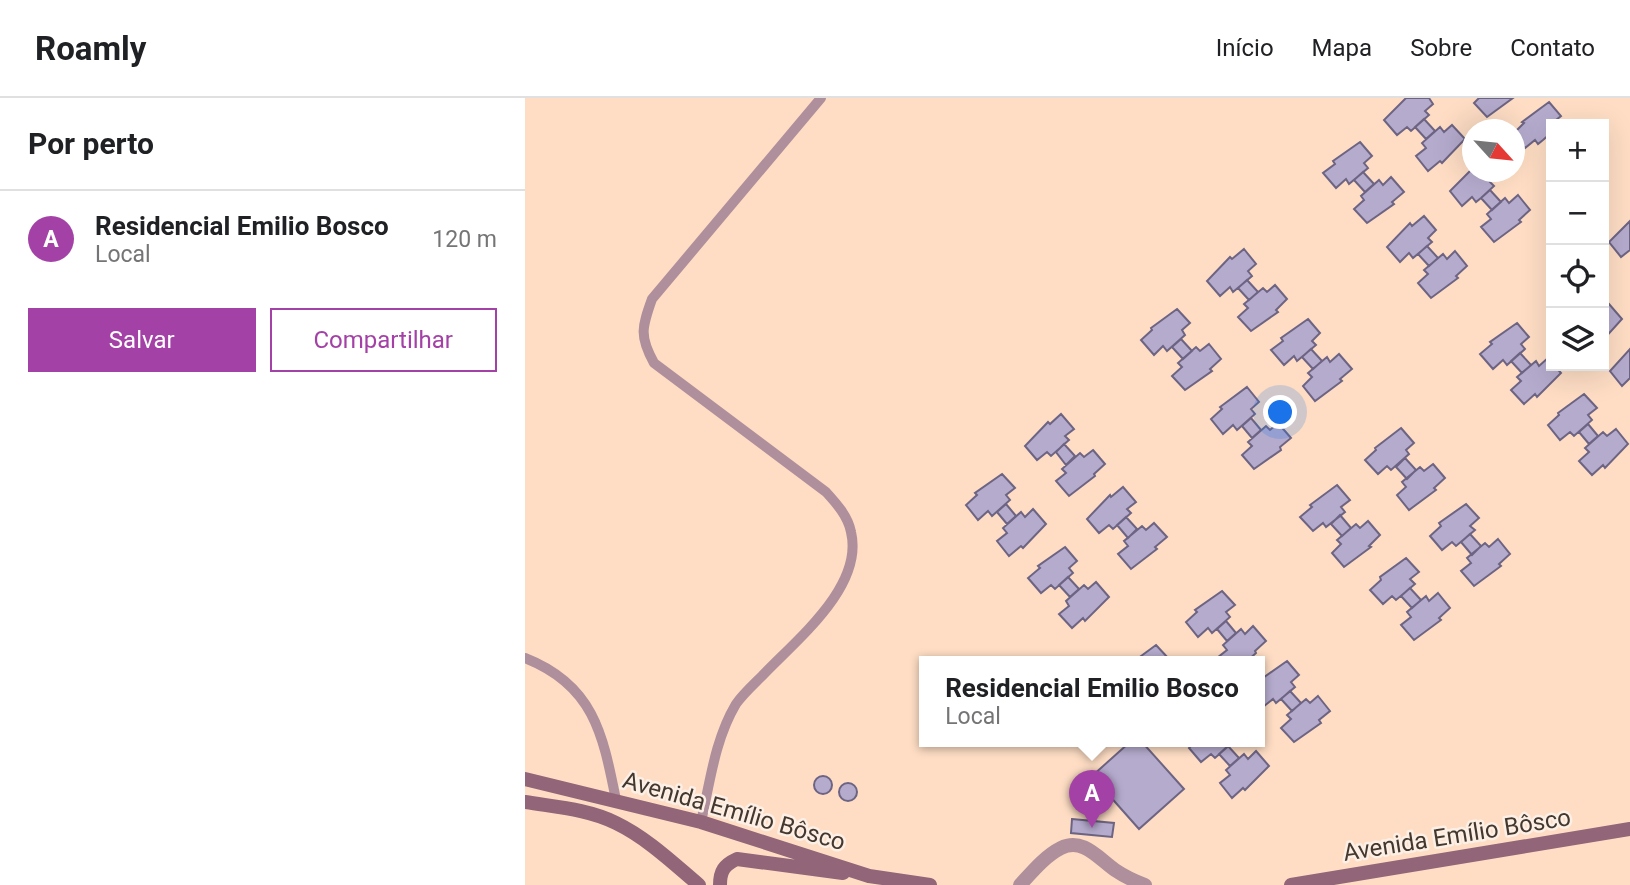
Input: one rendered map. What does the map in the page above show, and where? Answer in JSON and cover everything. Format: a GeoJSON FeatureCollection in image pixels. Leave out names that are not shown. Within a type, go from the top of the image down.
{"type":"FeatureCollection","features":[{"type":"Feature","properties":{"kind":"main road","name":"Avenida Emílio Bôsco"},"geometry":{"type":"LineString","coordinates":[[525,783],[616,800],[701,822],[869,876],[930,885]]}},
{"type":"Feature","properties":{"kind":"main road","name":"Avenida Emílio Bôsco"},"geometry":{"type":"LineString","coordinates":[[525,802],[581,811],[615,822],[659,851],[699,885]]}},
{"type":"Feature","properties":{"kind":"main road","name":"Avenida Emílio Bôsco"},"geometry":{"type":"LineString","coordinates":[[1291,885],[1630,829]]}},
{"type":"Feature","properties":{"kind":"main road"},"geometry":{"type":"LineString","coordinates":[[720,885],[720,874],[727,864],[737,859],[869,876]]}},
{"type":"Feature","properties":{"kind":"street"},"geometry":{"type":"LineString","coordinates":[[1020,885],[1063,846],[1077,846],[1088,849],[1113,869],[1145,885]]}},
{"type":"Feature","properties":{"kind":"lane"},"geometry":{"type":"LineString","coordinates":[[701,822],[717,747],[725,726],[738,701],[822,612],[843,584],[853,560],[851,531],[840,508],[825,492],[654,363],[644,344],[643,324],[652,299],[821,98]]}},
{"type":"Feature","properties":{"kind":"lane"},"geometry":{"type":"LineString","coordinates":[[525,658],[563,680],[583,699],[598,724],[616,800]]}},
{"type":"Feature","properties":{"kind":"building"},"geometry":{"type":"Polygon","coordinates":[[[1406,98],[1429,98],[1433,104],[1425,111],[1429,115],[1411,131],[1407,127],[1397,135],[1384,120],[1406,98]]]}},
{"type":"Feature","properties":{"kind":"building"},"geometry":{"type":"Polygon","coordinates":[[[1479,98],[1513,98],[1487,117],[1474,103],[1479,98]]]}},
{"type":"Feature","properties":{"kind":"building"},"geometry":{"type":"Polygon","coordinates":[[[1549,102],[1561,116],[1557,119],[1546,119],[1546,137],[1538,144],[1535,140],[1525,148],[1525,120],[1549,102]]]}},
{"type":"Feature","properties":{"kind":"building"},"geometry":{"type":"Polygon","coordinates":[[[1424,119],[1435,131],[1426,139],[1415,127],[1424,119]]]}},
{"type":"Feature","properties":{"kind":"building"},"geometry":{"type":"Polygon","coordinates":[[[1452,125],[1462,136],[1462,142],[1442,163],[1440,161],[1428,171],[1416,156],[1426,148],[1422,143],[1440,127],[1444,132],[1452,125]]]}},
{"type":"Feature","properties":{"kind":"building"},"geometry":{"type":"Polygon","coordinates":[[[1360,142],[1372,156],[1364,163],[1368,168],[1349,184],[1346,179],[1336,188],[1323,173],[1335,164],[1333,161],[1360,142]]]}},
{"type":"Feature","properties":{"kind":"building"},"geometry":{"type":"Polygon","coordinates":[[[1363,172],[1374,184],[1365,192],[1354,180],[1363,172]]]}},
{"type":"Feature","properties":{"kind":"building"},"geometry":{"type":"Polygon","coordinates":[[[1391,177],[1404,192],[1392,202],[1394,204],[1367,223],[1354,209],[1364,200],[1361,196],[1379,180],[1383,185],[1391,177]]]}},
{"type":"Feature","properties":{"kind":"building"},"geometry":{"type":"Polygon","coordinates":[[[1462,179],[1462,182],[1490,182],[1494,186],[1476,202],[1472,197],[1462,206],[1450,191],[1462,179]]]}},
{"type":"Feature","properties":{"kind":"building"},"geometry":{"type":"Polygon","coordinates":[[[1490,190],[1501,202],[1492,210],[1481,198],[1490,190]]]}},
{"type":"Feature","properties":{"kind":"building"},"geometry":{"type":"Polygon","coordinates":[[[1518,195],[1530,210],[1519,220],[1521,222],[1494,242],[1481,227],[1491,219],[1487,214],[1505,198],[1509,203],[1518,195]]]}},
{"type":"Feature","properties":{"kind":"building"},"geometry":{"type":"Polygon","coordinates":[[[1424,216],[1436,230],[1428,238],[1432,242],[1413,258],[1409,253],[1400,262],[1387,247],[1410,223],[1412,226],[1424,216]]]}},
{"type":"Feature","properties":{"kind":"building"},"geometry":{"type":"Polygon","coordinates":[[[1630,221],[1630,250],[1621,257],[1609,242],[1630,221]]]}},
{"type":"Feature","properties":{"kind":"building"},"geometry":{"type":"Polygon","coordinates":[[[1427,246],[1438,258],[1429,266],[1418,254],[1427,246]]]}},
{"type":"Feature","properties":{"kind":"building"},"geometry":{"type":"Polygon","coordinates":[[[1244,249],[1256,264],[1248,271],[1252,276],[1233,292],[1230,287],[1220,296],[1207,281],[1230,257],[1232,259],[1244,249]]]}},
{"type":"Feature","properties":{"kind":"building"},"geometry":{"type":"Polygon","coordinates":[[[1455,251],[1467,266],[1456,276],[1458,278],[1431,298],[1418,283],[1428,274],[1424,270],[1443,254],[1447,259],[1455,251]]]}},
{"type":"Feature","properties":{"kind":"building"},"geometry":{"type":"Polygon","coordinates":[[[1247,280],[1258,292],[1249,300],[1238,288],[1247,280]]]}},
{"type":"Feature","properties":{"kind":"building"},"geometry":{"type":"Polygon","coordinates":[[[1275,285],[1287,299],[1276,310],[1278,312],[1251,331],[1238,317],[1248,308],[1244,304],[1263,288],[1267,292],[1275,285]]]}},
{"type":"Feature","properties":{"kind":"building"},"geometry":{"type":"Polygon","coordinates":[[[1609,304],[1622,319],[1609,333],[1609,304]]]}},
{"type":"Feature","properties":{"kind":"building"},"geometry":{"type":"Polygon","coordinates":[[[1177,309],[1190,323],[1182,330],[1185,335],[1167,351],[1163,346],[1154,355],[1141,340],[1151,328],[1177,309]]]}},
{"type":"Feature","properties":{"kind":"building"},"geometry":{"type":"Polygon","coordinates":[[[1308,319],[1320,333],[1312,341],[1316,345],[1297,361],[1294,356],[1284,365],[1271,350],[1283,341],[1281,338],[1308,319]]]}},
{"type":"Feature","properties":{"kind":"building"},"geometry":{"type":"Polygon","coordinates":[[[1517,323],[1529,337],[1521,344],[1525,349],[1507,365],[1503,360],[1493,369],[1480,354],[1492,344],[1490,342],[1517,323]]]}},
{"type":"Feature","properties":{"kind":"building"},"geometry":{"type":"Polygon","coordinates":[[[1181,339],[1192,351],[1183,359],[1172,347],[1181,339]]]}},
{"type":"Feature","properties":{"kind":"building"},"geometry":{"type":"Polygon","coordinates":[[[1209,344],[1221,359],[1210,369],[1212,371],[1185,390],[1172,376],[1182,367],[1178,363],[1196,347],[1200,351],[1209,344]]]}},
{"type":"Feature","properties":{"kind":"building"},"geometry":{"type":"Polygon","coordinates":[[[1311,349],[1322,361],[1313,369],[1302,357],[1311,349]]]}},
{"type":"Feature","properties":{"kind":"building"},"geometry":{"type":"Polygon","coordinates":[[[1630,349],[1630,378],[1622,386],[1610,371],[1630,349]]]}},
{"type":"Feature","properties":{"kind":"building"},"geometry":{"type":"Polygon","coordinates":[[[1520,353],[1531,365],[1522,373],[1511,361],[1520,353]]]}},
{"type":"Feature","properties":{"kind":"building"},"geometry":{"type":"Polygon","coordinates":[[[1339,354],[1352,369],[1340,379],[1342,381],[1315,401],[1303,386],[1312,377],[1308,373],[1327,357],[1330,362],[1339,354]]]}},
{"type":"Feature","properties":{"kind":"building"},"geometry":{"type":"Polygon","coordinates":[[[1546,360],[1546,371],[1561,373],[1537,397],[1535,394],[1524,404],[1511,390],[1521,381],[1517,377],[1536,361],[1539,366],[1546,360]]]}},
{"type":"Feature","properties":{"kind":"building"},"geometry":{"type":"Polygon","coordinates":[[[1247,387],[1259,402],[1251,409],[1255,414],[1237,430],[1233,425],[1223,434],[1211,419],[1222,409],[1220,407],[1247,387]]]}},
{"type":"Feature","properties":{"kind":"building"},"geometry":{"type":"Polygon","coordinates":[[[1584,394],[1597,408],[1588,415],[1592,420],[1574,436],[1570,432],[1560,440],[1548,425],[1558,413],[1584,394]]]}},
{"type":"Feature","properties":{"kind":"building"},"geometry":{"type":"Polygon","coordinates":[[[1061,414],[1074,429],[1065,436],[1069,440],[1051,456],[1047,452],[1037,460],[1025,446],[1048,422],[1050,424],[1061,414]]]}},
{"type":"Feature","properties":{"kind":"building"},"geometry":{"type":"Polygon","coordinates":[[[1251,418],[1261,430],[1252,438],[1242,426],[1251,418]]]}},
{"type":"Feature","properties":{"kind":"building"},"geometry":{"type":"Polygon","coordinates":[[[1278,423],[1291,438],[1280,447],[1281,450],[1254,469],[1242,455],[1252,446],[1248,442],[1266,426],[1270,430],[1278,423]]]}},
{"type":"Feature","properties":{"kind":"building"},"geometry":{"type":"Polygon","coordinates":[[[1588,424],[1598,436],[1589,444],[1579,432],[1588,424]]]}},
{"type":"Feature","properties":{"kind":"building"},"geometry":{"type":"Polygon","coordinates":[[[1401,428],[1414,443],[1406,450],[1409,454],[1391,470],[1387,466],[1378,474],[1365,460],[1375,448],[1401,428]]]}},
{"type":"Feature","properties":{"kind":"building"},"geometry":{"type":"Polygon","coordinates":[[[1616,429],[1628,444],[1605,468],[1603,465],[1592,475],[1579,461],[1589,452],[1585,448],[1603,432],[1607,436],[1616,429]]]}},
{"type":"Feature","properties":{"kind":"building"},"geometry":{"type":"Polygon","coordinates":[[[1064,444],[1075,456],[1066,465],[1056,452],[1064,444]]]}},
{"type":"Feature","properties":{"kind":"building"},"geometry":{"type":"Polygon","coordinates":[[[1093,450],[1105,464],[1095,476],[1069,496],[1056,481],[1066,473],[1062,469],[1080,453],[1084,457],[1093,450]]]}},
{"type":"Feature","properties":{"kind":"building"},"geometry":{"type":"Polygon","coordinates":[[[1405,458],[1416,470],[1407,479],[1396,467],[1405,458]]]}},
{"type":"Feature","properties":{"kind":"building"},"geometry":{"type":"Polygon","coordinates":[[[1433,464],[1445,478],[1434,488],[1436,490],[1409,510],[1397,495],[1406,487],[1402,482],[1420,467],[1424,471],[1433,464]]]}},
{"type":"Feature","properties":{"kind":"building"},"geometry":{"type":"Polygon","coordinates":[[[1002,474],[1015,488],[1006,495],[1010,500],[992,516],[988,511],[978,520],[966,505],[977,495],[975,493],[1002,474]]]}},
{"type":"Feature","properties":{"kind":"building"},"geometry":{"type":"Polygon","coordinates":[[[1337,485],[1350,500],[1341,507],[1345,512],[1326,527],[1323,523],[1313,531],[1300,517],[1312,507],[1310,505],[1337,485]]]}},
{"type":"Feature","properties":{"kind":"building"},"geometry":{"type":"Polygon","coordinates":[[[1123,487],[1136,502],[1127,509],[1131,513],[1113,529],[1109,525],[1099,533],[1087,519],[1110,495],[1111,497],[1123,487]]]}},
{"type":"Feature","properties":{"kind":"building"},"geometry":{"type":"Polygon","coordinates":[[[1006,504],[1016,516],[1007,524],[997,512],[1006,504]]]}},
{"type":"Feature","properties":{"kind":"building"},"geometry":{"type":"Polygon","coordinates":[[[1466,504],[1479,518],[1470,526],[1475,530],[1456,546],[1452,542],[1442,550],[1430,536],[1441,526],[1439,523],[1466,504]]]}},
{"type":"Feature","properties":{"kind":"building"},"geometry":{"type":"Polygon","coordinates":[[[1033,509],[1046,524],[1023,548],[1021,546],[1009,556],[997,541],[1007,533],[1003,528],[1021,512],[1025,517],[1033,509]]]}},
{"type":"Feature","properties":{"kind":"building"},"geometry":{"type":"Polygon","coordinates":[[[1340,515],[1351,528],[1342,536],[1331,524],[1340,515]]]}},
{"type":"Feature","properties":{"kind":"building"},"geometry":{"type":"Polygon","coordinates":[[[1126,517],[1137,529],[1128,538],[1117,525],[1126,517]]]}},
{"type":"Feature","properties":{"kind":"building"},"geometry":{"type":"Polygon","coordinates":[[[1368,521],[1380,535],[1369,546],[1371,547],[1344,567],[1332,553],[1341,544],[1337,540],[1356,524],[1360,528],[1368,521]]]}},
{"type":"Feature","properties":{"kind":"building"},"geometry":{"type":"Polygon","coordinates":[[[1154,523],[1167,537],[1155,547],[1157,549],[1131,569],[1118,554],[1128,546],[1124,541],[1142,526],[1146,530],[1154,523]]]}},
{"type":"Feature","properties":{"kind":"building"},"geometry":{"type":"Polygon","coordinates":[[[1470,534],[1481,546],[1472,555],[1461,542],[1470,534]]]}},
{"type":"Feature","properties":{"kind":"building"},"geometry":{"type":"Polygon","coordinates":[[[1498,539],[1510,554],[1499,564],[1501,566],[1474,586],[1461,571],[1471,563],[1467,558],[1485,543],[1489,547],[1498,539]]]}},
{"type":"Feature","properties":{"kind":"building"},"geometry":{"type":"Polygon","coordinates":[[[1065,547],[1077,561],[1069,568],[1073,573],[1055,589],[1051,585],[1041,593],[1028,578],[1040,568],[1038,566],[1065,547]]]}},
{"type":"Feature","properties":{"kind":"building"},"geometry":{"type":"Polygon","coordinates":[[[1406,558],[1419,572],[1410,579],[1415,584],[1396,600],[1392,596],[1383,604],[1370,590],[1381,580],[1380,577],[1406,558]]]}},
{"type":"Feature","properties":{"kind":"building"},"geometry":{"type":"Polygon","coordinates":[[[1068,577],[1079,589],[1070,597],[1059,585],[1068,577]]]}},
{"type":"Feature","properties":{"kind":"building"},"geometry":{"type":"Polygon","coordinates":[[[1096,582],[1109,597],[1085,621],[1083,618],[1072,628],[1059,614],[1069,606],[1066,601],[1084,585],[1088,589],[1096,582]]]}},
{"type":"Feature","properties":{"kind":"building"},"geometry":{"type":"Polygon","coordinates":[[[1410,588],[1421,600],[1412,608],[1401,596],[1410,588]]]}},
{"type":"Feature","properties":{"kind":"building"},"geometry":{"type":"Polygon","coordinates":[[[1222,591],[1235,605],[1226,612],[1230,617],[1212,633],[1208,628],[1198,637],[1186,622],[1197,612],[1195,610],[1222,591]]]}},
{"type":"Feature","properties":{"kind":"building"},"geometry":{"type":"Polygon","coordinates":[[[1438,593],[1450,608],[1439,618],[1441,620],[1414,640],[1401,625],[1411,617],[1407,612],[1426,596],[1429,601],[1438,593]]]}},
{"type":"Feature","properties":{"kind":"building"},"geometry":{"type":"Polygon","coordinates":[[[1226,621],[1236,633],[1227,641],[1217,629],[1226,621]]]}},
{"type":"Feature","properties":{"kind":"building"},"geometry":{"type":"Polygon","coordinates":[[[1253,626],[1266,641],[1253,656],[1220,656],[1227,650],[1223,645],[1241,629],[1245,634],[1253,626]]]}},
{"type":"Feature","properties":{"kind":"building"},"geometry":{"type":"Polygon","coordinates":[[[1156,645],[1166,656],[1141,656],[1156,645]]]}},
{"type":"Feature","properties":{"kind":"building"},"geometry":{"type":"Polygon","coordinates":[[[1287,661],[1299,675],[1291,682],[1295,687],[1276,703],[1273,699],[1265,705],[1265,676],[1287,661]]]}},
{"type":"Feature","properties":{"kind":"building"},"geometry":{"type":"Polygon","coordinates":[[[1290,691],[1301,703],[1292,711],[1281,699],[1290,691]]]}},
{"type":"Feature","properties":{"kind":"building"},"geometry":{"type":"Polygon","coordinates":[[[1318,696],[1330,711],[1319,720],[1321,723],[1294,742],[1281,728],[1291,719],[1287,715],[1306,699],[1310,703],[1318,696]]]}},
{"type":"Feature","properties":{"kind":"building"},"geometry":{"type":"Polygon","coordinates":[[[1124,747],[1146,747],[1184,789],[1139,829],[1092,776],[1124,747]]]}},
{"type":"Feature","properties":{"kind":"building"},"geometry":{"type":"Polygon","coordinates":[[[1227,747],[1215,758],[1211,754],[1201,762],[1189,748],[1227,747]]]}},
{"type":"Feature","properties":{"kind":"building"},"geometry":{"type":"Polygon","coordinates":[[[1229,747],[1239,758],[1230,766],[1219,754],[1229,747]]]}},
{"type":"Feature","properties":{"kind":"building"},"geometry":{"type":"Polygon","coordinates":[[[1256,751],[1269,766],[1245,790],[1243,788],[1232,798],[1220,783],[1230,775],[1226,770],[1244,754],[1248,759],[1256,751]]]}},
{"type":"Feature","properties":{"kind":"building"},"geometry":{"type":"Polygon","coordinates":[[[819,776],[827,776],[832,785],[830,792],[819,794],[814,789],[814,781],[819,776]]]}},
{"type":"Feature","properties":{"kind":"building"},"geometry":{"type":"Polygon","coordinates":[[[844,783],[852,783],[857,792],[855,799],[844,801],[839,796],[839,788],[844,783]]]}},
{"type":"Feature","properties":{"kind":"building"},"geometry":{"type":"Polygon","coordinates":[[[1072,819],[1114,823],[1112,837],[1071,833],[1072,819]]]}},
{"type":"Feature","properties":{"kind":"place","name":"Residencial Emilio Bosco"},"geometry":{"type":"Point","coordinates":[1092,828]}}]}
